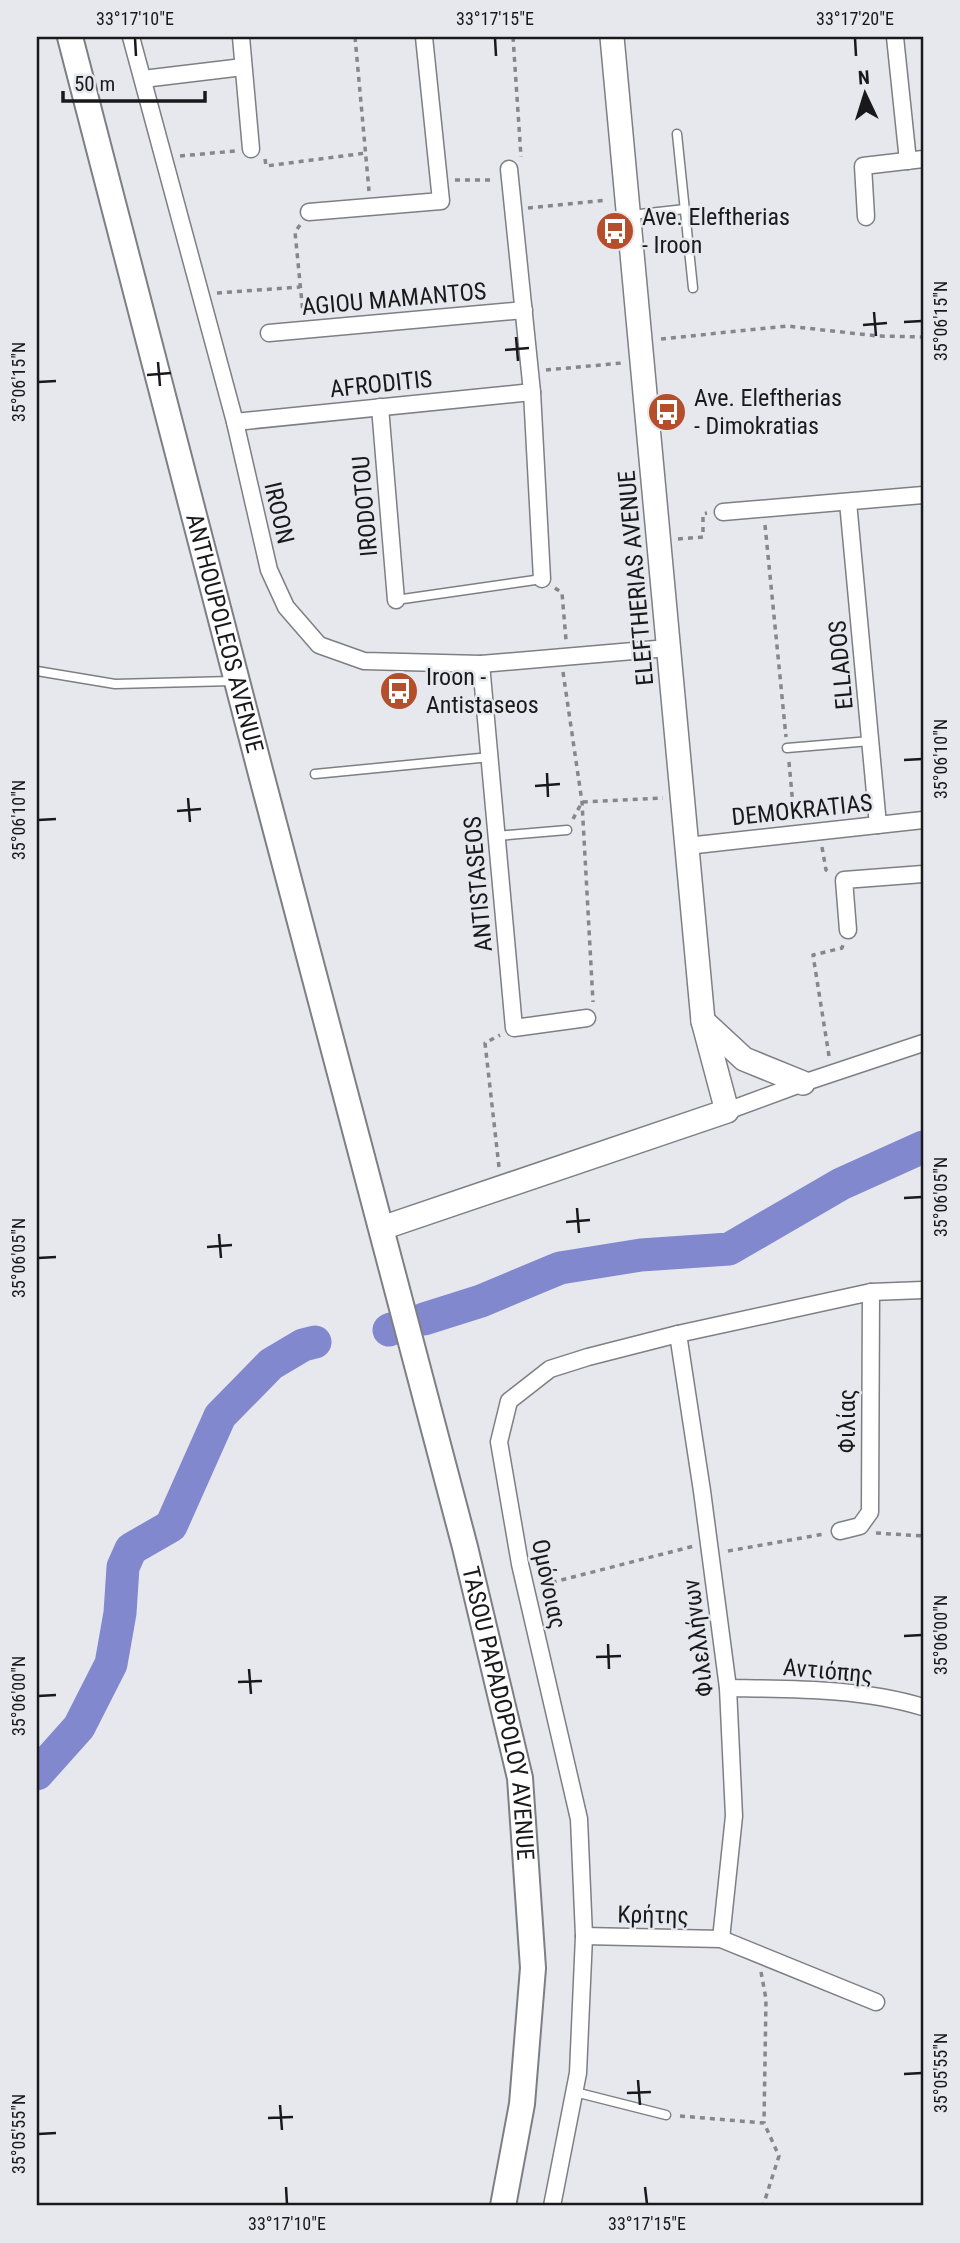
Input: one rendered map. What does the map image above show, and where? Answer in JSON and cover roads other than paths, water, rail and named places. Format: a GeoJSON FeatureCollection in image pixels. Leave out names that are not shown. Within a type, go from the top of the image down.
{"type":"FeatureCollection","features":[{"type":"Feature","properties":{"kind":"main road","name":"ANTHOUPOLEOS AVENUE"},"geometry":{"type":"LineString","coordinates":[[70,37],[382,1228]]}},
{"type":"Feature","properties":{"kind":"main road","name":"ELEFTHERIAS AVENUE"},"geometry":{"type":"LineString","coordinates":[[612,37],[703,1021],[727,1111]]}},
{"type":"Feature","properties":{"kind":"main road"},"geometry":{"type":"LineString","coordinates":[[703,1021],[744,1059],[803,1083]]}},
{"type":"Feature","properties":{"kind":"main road"},"geometry":{"type":"LineString","coordinates":[[382,1228],[727,1111]]}},
{"type":"Feature","properties":{"kind":"main road","name":"TASOU PAPADOPOLOY AVENUE"},"geometry":{"type":"LineString","coordinates":[[382,1228],[465,1547],[520,1779],[533,1968],[522,2104],[503,2206]]}},
{"type":"Feature","properties":{"kind":"street","name":"IROON"},"geometry":{"type":"LineString","coordinates":[[131,37],[235,422],[269,570],[286,607],[319,645],[364,661],[481,664],[668,648]]}},
{"type":"Feature","properties":{"kind":"street"},"geometry":{"type":"LineString","coordinates":[[241,37],[251,149]]}},
{"type":"Feature","properties":{"kind":"street"},"geometry":{"type":"LineString","coordinates":[[309,212],[441,201],[424,37]]}},
{"type":"Feature","properties":{"kind":"street"},"geometry":{"type":"LineString","coordinates":[[866,217],[863,166],[916,160],[895,37]]}},
{"type":"Feature","properties":{"kind":"street"},"geometry":{"type":"LineString","coordinates":[[143,79],[243,67]]}},
{"type":"Feature","properties":{"kind":"street"},"geometry":{"type":"LineString","coordinates":[[510,174],[532,392],[542,579]]}},
{"type":"Feature","properties":{"kind":"street","name":"AGIOU MAMANTOS"},"geometry":{"type":"LineString","coordinates":[[269,333],[524,310]]}},
{"type":"Feature","properties":{"kind":"street","name":"AFRODITIS"},"geometry":{"type":"LineString","coordinates":[[235,422],[532,392]]}},
{"type":"Feature","properties":{"kind":"street","name":"IRODOTOU"},"geometry":{"type":"LineString","coordinates":[[380,407],[396,600]]}},
{"type":"Feature","properties":{"kind":"street"},"geometry":{"type":"LineString","coordinates":[[723,512],[923,495]]}},
{"type":"Feature","properties":{"kind":"street","name":"ELLADOS"},"geometry":{"type":"LineString","coordinates":[[848,502],[878,825]]}},
{"type":"Feature","properties":{"kind":"street","name":"ANTISTASEOS"},"geometry":{"type":"LineString","coordinates":[[481,664],[514,1028],[587,1018]]}},
{"type":"Feature","properties":{"kind":"street","name":"DEMOKRATIAS"},"geometry":{"type":"LineString","coordinates":[[687,846],[923,820]]}},
{"type":"Feature","properties":{"kind":"street"},"geometry":{"type":"LineString","coordinates":[[848,930],[844,880],[923,874]]}},
{"type":"Feature","properties":{"kind":"street"},"geometry":{"type":"LineString","coordinates":[[727,1111],[923,1043]]}},
{"type":"Feature","properties":{"kind":"street","name":"Ομόνοιας"},"geometry":{"type":"LineString","coordinates":[[552,2206],[578,2073],[584,1937],[579,1819],[526,1588],[499,1442],[509,1401],[550,1369],[588,1357],[678,1334],[871,1292],[923,1290]]}},
{"type":"Feature","properties":{"kind":"street","name":"Φιλίας"},"geometry":{"type":"LineString","coordinates":[[840,1531],[860,1526],[870,1512],[871,1292]]}},
{"type":"Feature","properties":{"kind":"street","name":"Φιλελλήνων"},"geometry":{"type":"LineString","coordinates":[[678,1334],[728,1688],[734,1816],[721,1939]]}},
{"type":"Feature","properties":{"kind":"street","name":"Αντιόπης"},"geometry":{"type":"LineString","coordinates":[[728,1688],[811,1689],[906,1702],[923,1707]]}},
{"type":"Feature","properties":{"kind":"street","name":"Κρήτης"},"geometry":{"type":"LineString","coordinates":[[584,1937],[721,1939]]}},
{"type":"Feature","properties":{"kind":"street"},"geometry":{"type":"LineString","coordinates":[[721,1939],[876,2002]]}},
{"type":"Feature","properties":{"kind":"lane"},"geometry":{"type":"LineString","coordinates":[[677,134],[693,288]]}},
{"type":"Feature","properties":{"kind":"lane"},"geometry":{"type":"LineString","coordinates":[[627,207],[685,209]]}},
{"type":"Feature","properties":{"kind":"lane"},"geometry":{"type":"LineString","coordinates":[[396,600],[542,579]]}},
{"type":"Feature","properties":{"kind":"lane"},"geometry":{"type":"LineString","coordinates":[[37,671],[115,684],[238,681]]}},
{"type":"Feature","properties":{"kind":"lane"},"geometry":{"type":"LineString","coordinates":[[788,748],[870,741]]}},
{"type":"Feature","properties":{"kind":"lane"},"geometry":{"type":"LineString","coordinates":[[315,774],[490,757]]}},
{"type":"Feature","properties":{"kind":"lane"},"geometry":{"type":"LineString","coordinates":[[496,836],[567,830]]}},
{"type":"Feature","properties":{"kind":"lane"},"geometry":{"type":"LineString","coordinates":[[575,2092],[666,2115]]}},
{"type":"Feature","properties":{"kind":"waterway"},"geometry":{"type":"LineString","coordinates":[[424,1319],[481,1301],[560,1268],[641,1255],[729,1249],[841,1184],[923,1147]]}},
{"type":"Feature","properties":{"kind":"waterway"},"geometry":{"type":"LineString","coordinates":[[37,1774],[79,1727],[111,1664],[120,1613],[123,1567],[131,1549],[171,1526],[220,1416],[271,1364],[303,1345],[315,1342]]}},
{"type":"Feature","properties":{"kind":"place","name":"Ave. Eleftherias - Iroon"},"geometry":{"type":"Point","coordinates":[615,231]}},
{"type":"Feature","properties":{"kind":"place","name":"Ave. Eleftherias - Dimokratias"},"geometry":{"type":"Point","coordinates":[667,412]}},
{"type":"Feature","properties":{"kind":"place","name":"Iroon - Antistaseos"},"geometry":{"type":"Point","coordinates":[399,691]}}]}
